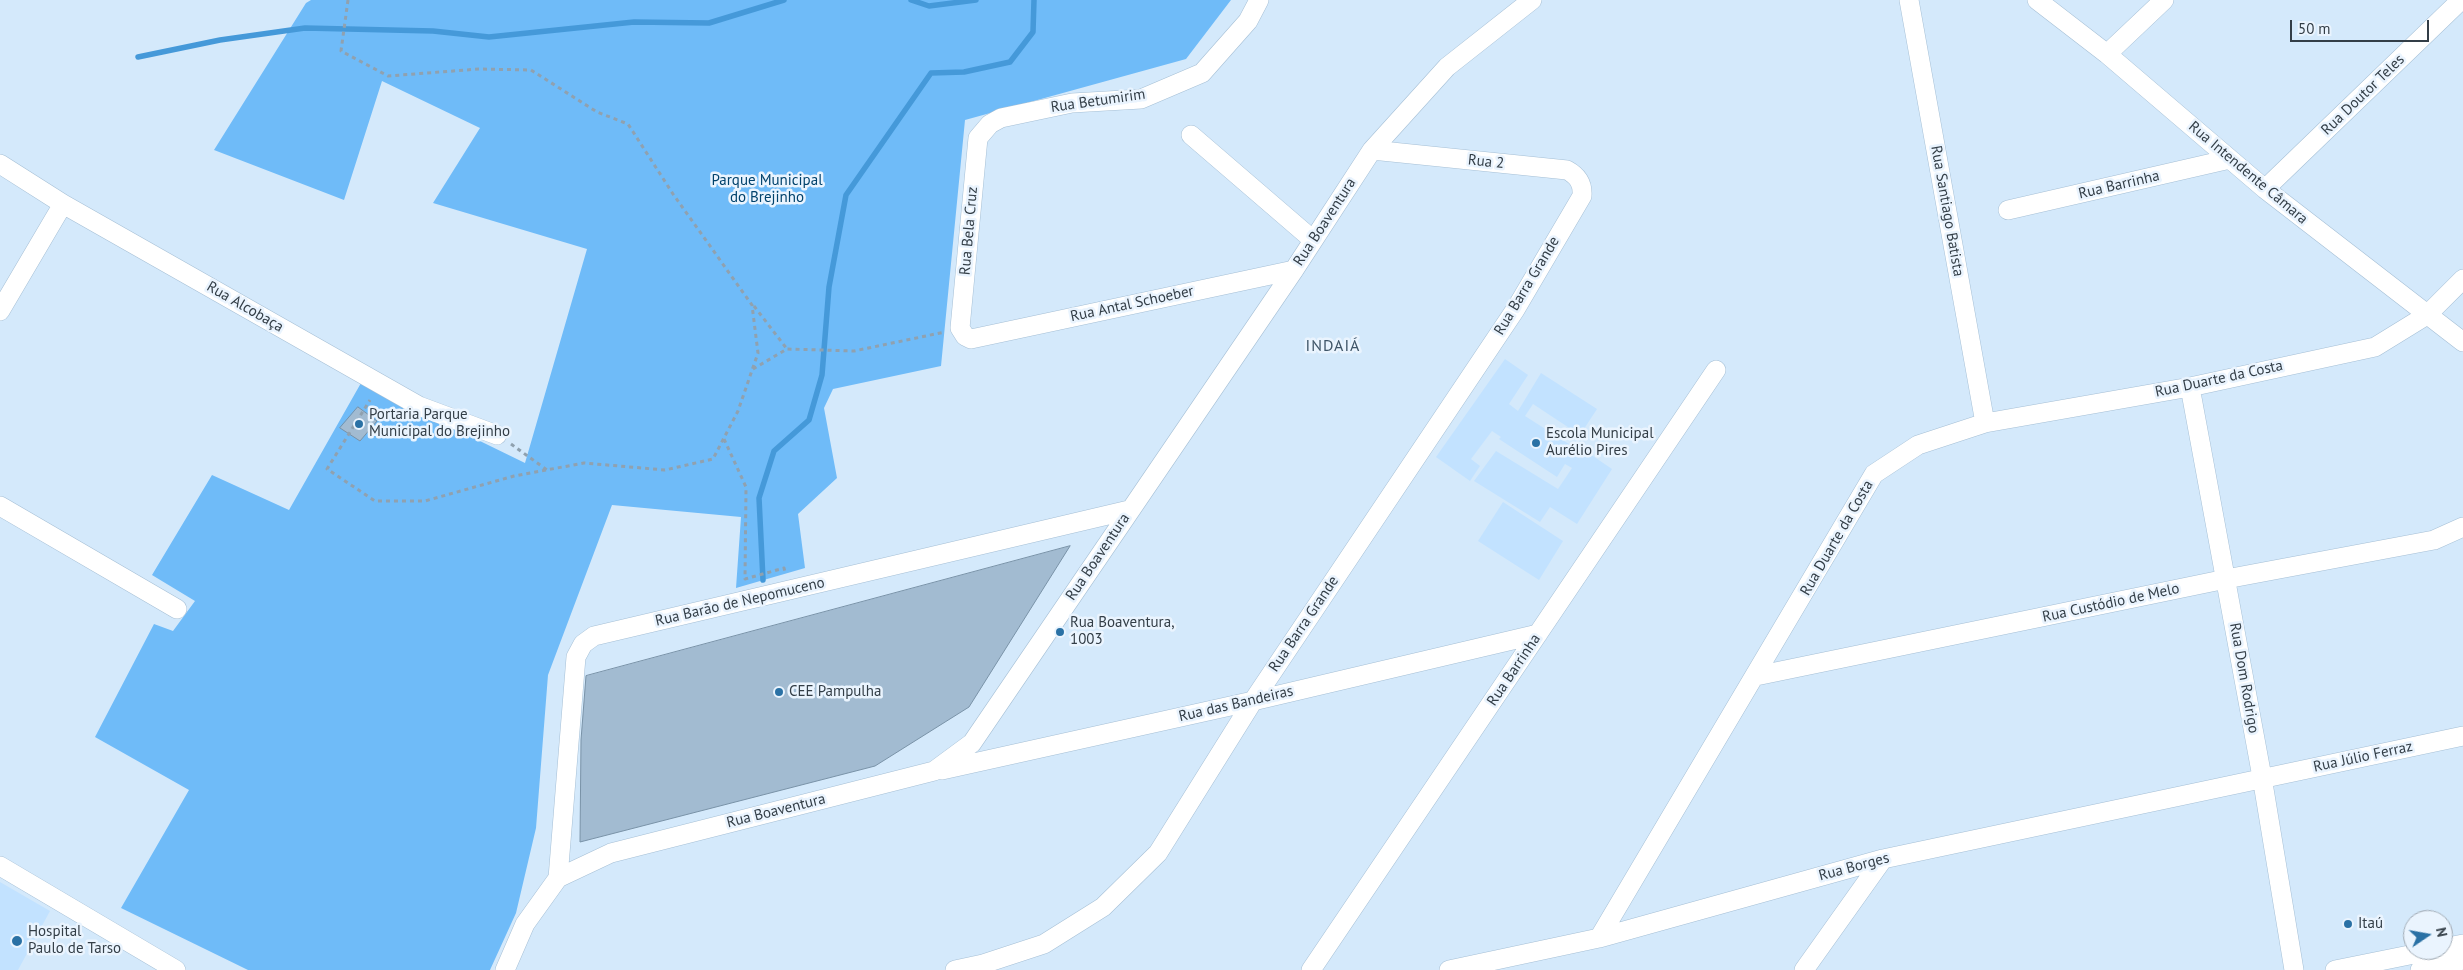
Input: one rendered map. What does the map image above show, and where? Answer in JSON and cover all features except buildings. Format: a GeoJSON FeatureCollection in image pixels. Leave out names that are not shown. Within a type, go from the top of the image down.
{"type":"FeatureCollection","features":[{"type":"Feature","properties":{"kind":"street","name":"Rua Betumirim"},"geometry":{"type":"LineString","coordinates":[[990,124],[1001,118],[1072,103],[1141,99],[1202,73],[1248,21],[1258,0]]}},
{"type":"Feature","properties":{"kind":"street","name":"Rua Boaventura"},"geometry":{"type":"LineString","coordinates":[[505,970],[525,924],[558,878],[611,853],[934,771],[972,743],[1294,270],[1372,150],[1447,67],[1532,0]]}},
{"type":"Feature","properties":{"kind":"street","name":"Rua Santiago Batista"},"geometry":{"type":"LineString","coordinates":[[1909,0],[1986,423]]}},
{"type":"Feature","properties":{"kind":"street","name":"Rua Intendente Câmara"},"geometry":{"type":"LineString","coordinates":[[2037,0],[2107,54],[2265,190],[2463,342]]}},
{"type":"Feature","properties":{"kind":"street"},"geometry":{"type":"LineString","coordinates":[[2107,54],[2164,0]]}},
{"type":"Feature","properties":{"kind":"street","name":"Rua Doutor Teles"},"geometry":{"type":"LineString","coordinates":[[2265,190],[2461,0]]}},
{"type":"Feature","properties":{"kind":"street","name":"Rua Bela Cruz"},"geometry":{"type":"LineString","coordinates":[[965,333],[978,138],[990,124]]}},
{"type":"Feature","properties":{"kind":"street"},"geometry":{"type":"LineString","coordinates":[[1191,135],[1313,240]]}},
{"type":"Feature","properties":{"kind":"street","name":"Rua 2"},"geometry":{"type":"LineString","coordinates":[[1372,150],[1567,170],[1579,179],[1582,187],[1582,196]]}},
{"type":"Feature","properties":{"kind":"street","name":"Rua Barrinha"},"geometry":{"type":"LineString","coordinates":[[2008,210],[2230,159]]}},
{"type":"Feature","properties":{"kind":"street","name":"Rua Alcobaça"},"geometry":{"type":"LineString","coordinates":[[0,164],[62,204],[419,406],[497,435]]}},
{"type":"Feature","properties":{"kind":"street","name":"Rua Barra Grande"},"geometry":{"type":"LineString","coordinates":[[955,970],[1001,965],[1044,944],[1103,907],[1158,853],[1253,701],[1515,310],[1582,196]]}},
{"type":"Feature","properties":{"kind":"street"},"geometry":{"type":"LineString","coordinates":[[0,310],[62,204]]}},
{"type":"Feature","properties":{"kind":"street","name":"Rua Antal Schoeber"},"geometry":{"type":"LineString","coordinates":[[965,333],[1294,270]]}},
{"type":"Feature","properties":{"kind":"street","name":"Rua Duarte da Costa"},"geometry":{"type":"LineString","coordinates":[[1599,938],[1874,474],[1918,445],[1986,423],[2190,386],[2374,347],[2427,315],[2463,279]]}},
{"type":"Feature","properties":{"kind":"street","name":"Rua Barrinha"},"geometry":{"type":"LineString","coordinates":[[1310,970],[1716,370]]}},
{"type":"Feature","properties":{"kind":"street","name":"Rua Dom Rodrigo"},"geometry":{"type":"LineString","coordinates":[[2190,386],[2262,778],[2294,970]]}},
{"type":"Feature","properties":{"kind":"street"},"geometry":{"type":"LineString","coordinates":[[0,506],[177,609]]}},
{"type":"Feature","properties":{"kind":"street","name":"Rua Barão de Nepomuceno"},"geometry":{"type":"LineString","coordinates":[[558,878],[576,657],[583,644],[594,636],[1129,510]]}},
{"type":"Feature","properties":{"kind":"street","name":"Rua Custódio de Melo"},"geometry":{"type":"LineString","coordinates":[[1756,676],[2226,579],[2434,540],[2463,527]]}},
{"type":"Feature","properties":{"kind":"street","name":"Rua das Bandeiras"},"geometry":{"type":"LineString","coordinates":[[934,771],[1253,701],[1538,634]]}},
{"type":"Feature","properties":{"kind":"street","name":"Rua Júlio Ferraz"},"geometry":{"type":"LineString","coordinates":[[2262,778],[2463,736]]}},
{"type":"Feature","properties":{"kind":"street","name":"Rua Borges"},"geometry":{"type":"LineString","coordinates":[[1449,970],[1599,938],[1883,859],[2262,778]]}},
{"type":"Feature","properties":{"kind":"street"},"geometry":{"type":"LineString","coordinates":[[1804,970],[1883,859]]}},
{"type":"Feature","properties":{"kind":"street"},"geometry":{"type":"LineString","coordinates":[[0,866],[176,970]]}},
{"type":"Feature","properties":{"kind":"street"},"geometry":{"type":"LineString","coordinates":[[2335,970],[2403,956]]}},
{"type":"Feature","properties":{"kind":"street"},"geometry":{"type":"LineString","coordinates":[[2420,970],[2463,960]]}},
{"type":"Feature","properties":{"kind":"path"},"geometry":{"type":"LineString","coordinates":[[348,0],[341,51],[388,76],[479,69],[531,70],[597,112],[628,124],[673,194],[752,305],[787,349]]}},
{"type":"Feature","properties":{"kind":"path"},"geometry":{"type":"LineString","coordinates":[[380,384],[327,469],[376,501],[425,501],[514,476],[584,463],[664,470],[713,459],[738,412],[758,353],[752,305]]}},
{"type":"Feature","properties":{"kind":"path"},"geometry":{"type":"LineString","coordinates":[[753,369],[787,349],[854,351],[965,333]]}},
{"type":"Feature","properties":{"kind":"path"},"geometry":{"type":"LineString","coordinates":[[497,435],[547,470]]}},
{"type":"Feature","properties":{"kind":"path"},"geometry":{"type":"LineString","coordinates":[[724,438],[746,486],[745,579],[774,571]]}},
{"type":"Feature","properties":{"kind":"shaded area","name":"Escola Municipal Aurélio Pires"},"geometry":{"type":"Polygon","coordinates":[[[1505,359],[1528,375],[1509,404],[1518,411],[1541,373],[1597,409],[1580,435],[1533,404],[1525,416],[1572,446],[1570,450],[1583,458],[1587,452],[1612,469],[1577,524],[1550,507],[1540,522],[1474,481],[1496,451],[1558,489],[1572,468],[1565,464],[1557,477],[1499,439],[1501,437],[1492,431],[1471,459],[1480,466],[1470,481],[1436,457],[1505,359]]]}},
{"type":"Feature","properties":{"kind":"shaded area"},"geometry":{"type":"Polygon","coordinates":[[[1503,502],[1563,541],[1539,580],[1478,541],[1503,502]]]}},
{"type":"Feature","properties":{"kind":"shaded area","name":"Hospital Paulo de Tarso"},"geometry":{"type":"Polygon","coordinates":[[[0,882],[50,911],[18,970],[0,970],[0,882]]]}},
{"type":"Feature","properties":{"kind":"green space","name":"Parque Municipal do Brejinho"},"geometry":{"type":"Polygon","coordinates":[[[311,0],[1231,0],[1186,59],[965,120],[941,366],[833,389],[824,408],[837,478],[798,514],[805,568],[736,588],[741,517],[612,505],[548,675],[536,828],[516,913],[490,970],[248,970],[121,908],[189,790],[95,737],[154,624],[173,631],[195,601],[152,575],[212,475],[289,510],[361,383],[525,463],[587,249],[433,203],[480,128],[382,81],[344,200],[214,150],[306,3],[311,0]]]}},
{"type":"Feature","properties":{"kind":"waterway"},"geometry":{"type":"LineString","coordinates":[[138,57],[220,40],[305,28],[433,31],[489,37],[634,22],[709,23],[784,0]]}},
{"type":"Feature","properties":{"kind":"waterway"},"geometry":{"type":"LineString","coordinates":[[911,0],[929,6],[976,0]]}},
{"type":"Feature","properties":{"kind":"waterway"},"geometry":{"type":"LineString","coordinates":[[763,580],[759,498],[774,451],[809,420],[822,375],[829,287],[846,195],[931,73],[964,72],[1010,62],[1033,32],[1034,0]]}},
{"type":"Feature","properties":{"kind":"place","name":"Portaria Parque Municipal do Brejinho"},"geometry":{"type":"Point","coordinates":[359,424]}},
{"type":"Feature","properties":{"kind":"place","name":"Escola Municipal Aurélio Pires"},"geometry":{"type":"Point","coordinates":[1536,443]}},
{"type":"Feature","properties":{"kind":"place","name":"Rua Boaventura, 1003"},"geometry":{"type":"Point","coordinates":[1060,632]}},
{"type":"Feature","properties":{"kind":"place","name":"CEE Pampulha"},"geometry":{"type":"Point","coordinates":[779,692]}},
{"type":"Feature","properties":{"kind":"place","name":"Itaú"},"geometry":{"type":"Point","coordinates":[2348,924]}},
{"type":"Feature","properties":{"kind":"place","name":"Hospital Paulo de Tarso"},"geometry":{"type":"Point","coordinates":[17,941]}},
{"type":"Feature","properties":{"kind":"district","name":"INDAIÁ"},"geometry":{"type":"Point","coordinates":[1333,346]}}]}
